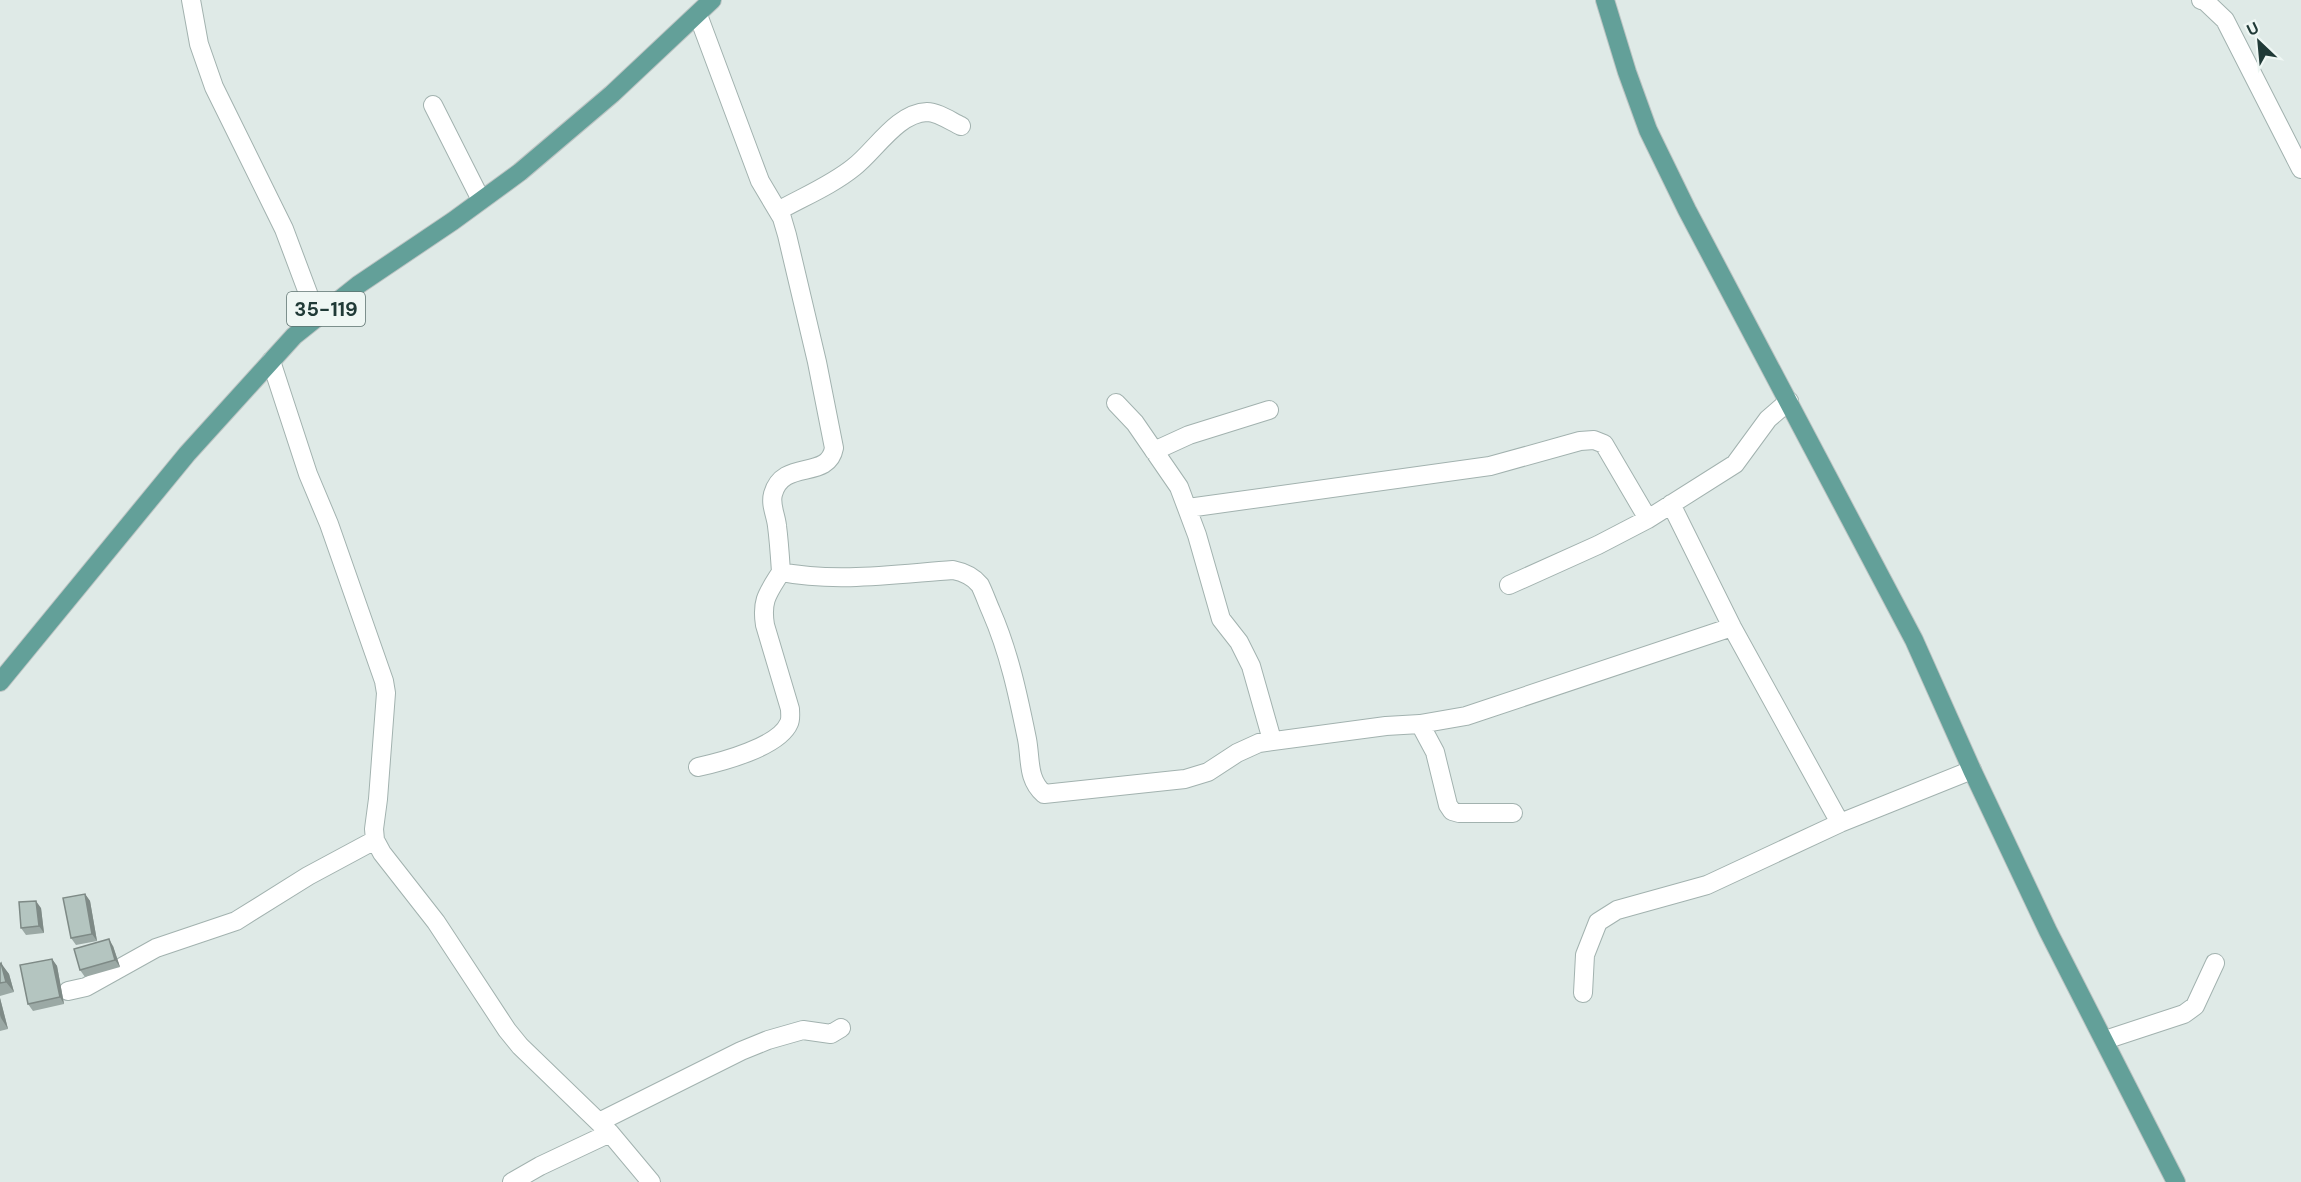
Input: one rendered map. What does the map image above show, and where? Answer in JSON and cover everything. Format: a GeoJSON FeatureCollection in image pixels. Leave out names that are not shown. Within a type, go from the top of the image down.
{"type":"FeatureCollection","features":[{"type":"Feature","properties":{"kind":"main road","name":"35-119"},"geometry":{"type":"LineString","coordinates":[[0,682],[187,454],[294,336],[316,316],[358,285],[453,221],[537,157],[612,94],[712,0]]}},
{"type":"Feature","properties":{"kind":"main road"},"geometry":{"type":"LineString","coordinates":[[1605,0],[1648,130],[1687,210],[1914,640],[2048,931],[2176,1182]]}},
{"type":"Feature","properties":{"kind":"street"},"geometry":{"type":"LineString","coordinates":[[191,0],[199,44],[214,87],[284,229],[316,316]]}},
{"type":"Feature","properties":{"kind":"street"},"geometry":{"type":"LineString","coordinates":[[2201,0],[2205,1],[2225,21],[2301,169]]}},
{"type":"Feature","properties":{"kind":"street"},"geometry":{"type":"LineString","coordinates":[[698,15],[760,181],[777,211],[790,246],[834,448],[832,458],[826,464],[786,475],[772,495],[772,508],[777,522],[781,572],[764,601],[763,611],[790,709],[790,722],[782,733],[753,750],[733,759],[698,767]]}},
{"type":"Feature","properties":{"kind":"street"},"geometry":{"type":"LineString","coordinates":[[433,105],[481,200]]}},
{"type":"Feature","properties":{"kind":"street"},"geometry":{"type":"LineString","coordinates":[[777,211],[834,181],[856,166],[895,127],[915,115],[928,112],[962,126]]}},
{"type":"Feature","properties":{"kind":"street"},"geometry":{"type":"LineString","coordinates":[[271,361],[308,474],[329,524],[384,681],[386,693],[374,829],[375,840],[382,853],[435,922],[507,1030],[520,1046],[604,1127],[651,1182]]}},
{"type":"Feature","properties":{"kind":"street"},"geometry":{"type":"LineString","coordinates":[[1509,585],[1648,519],[1734,464],[1768,419],[1789,401]]}},
{"type":"Feature","properties":{"kind":"street"},"geometry":{"type":"LineString","coordinates":[[1116,403],[1135,423],[1179,487],[1188,508],[1221,619],[1239,642],[1249,660],[1272,741]]}},
{"type":"Feature","properties":{"kind":"street"},"geometry":{"type":"LineString","coordinates":[[1154,451],[1189,435],[1269,410]]}},
{"type":"Feature","properties":{"kind":"street"},"geometry":{"type":"LineString","coordinates":[[1188,508],[1490,466],[1581,441],[1594,440],[1604,444],[1648,519]]}},
{"type":"Feature","properties":{"kind":"street"},"geometry":{"type":"LineString","coordinates":[[1671,504],[1732,627],[1840,823]]}},
{"type":"Feature","properties":{"kind":"street"},"geometry":{"type":"LineString","coordinates":[[781,572],[798,575],[852,576],[952,570],[965,573],[979,584],[1004,640],[1028,744],[1030,771],[1035,786],[1044,794],[1185,779],[1208,772],[1259,743],[1375,727],[1420,724],[1466,716],[1732,627]]}},
{"type":"Feature","properties":{"kind":"street"},"geometry":{"type":"LineString","coordinates":[[1420,724],[1435,752],[1448,805],[1452,811],[1513,813]]}},
{"type":"Feature","properties":{"kind":"street"},"geometry":{"type":"LineString","coordinates":[[1583,993],[1585,955],[1598,922],[1617,910],[1707,885],[1840,823],[1972,770]]}},
{"type":"Feature","properties":{"kind":"street"},"geometry":{"type":"LineString","coordinates":[[68,991],[86,987],[156,948],[236,921],[308,876],[375,840]]}},
{"type":"Feature","properties":{"kind":"street"},"geometry":{"type":"LineString","coordinates":[[2105,1040],[2184,1014],[2195,1006],[2215,963]]}},
{"type":"Feature","properties":{"kind":"street"},"geometry":{"type":"LineString","coordinates":[[512,1182],[604,1127],[741,1051],[803,1030],[831,1034],[841,1028]]}},
{"type":"Feature","properties":{"kind":"building"},"geometry":{"type":"Polygon","coordinates":[[[85,894],[92,934],[71,938],[63,898],[85,894]]]}},
{"type":"Feature","properties":{"kind":"building"},"geometry":{"type":"Polygon","coordinates":[[[36,901],[39,926],[21,928],[19,902],[36,901]]]}},
{"type":"Feature","properties":{"kind":"building"},"geometry":{"type":"Polygon","coordinates":[[[109,939],[115,960],[80,970],[74,949],[109,939]]]}},
{"type":"Feature","properties":{"kind":"building"},"geometry":{"type":"Polygon","coordinates":[[[52,959],[60,997],[28,1004],[20,965],[52,959]]]}},
{"type":"Feature","properties":{"kind":"building"},"geometry":{"type":"Polygon","coordinates":[[[0,964],[6,982],[0,983],[0,964]]]}}]}
